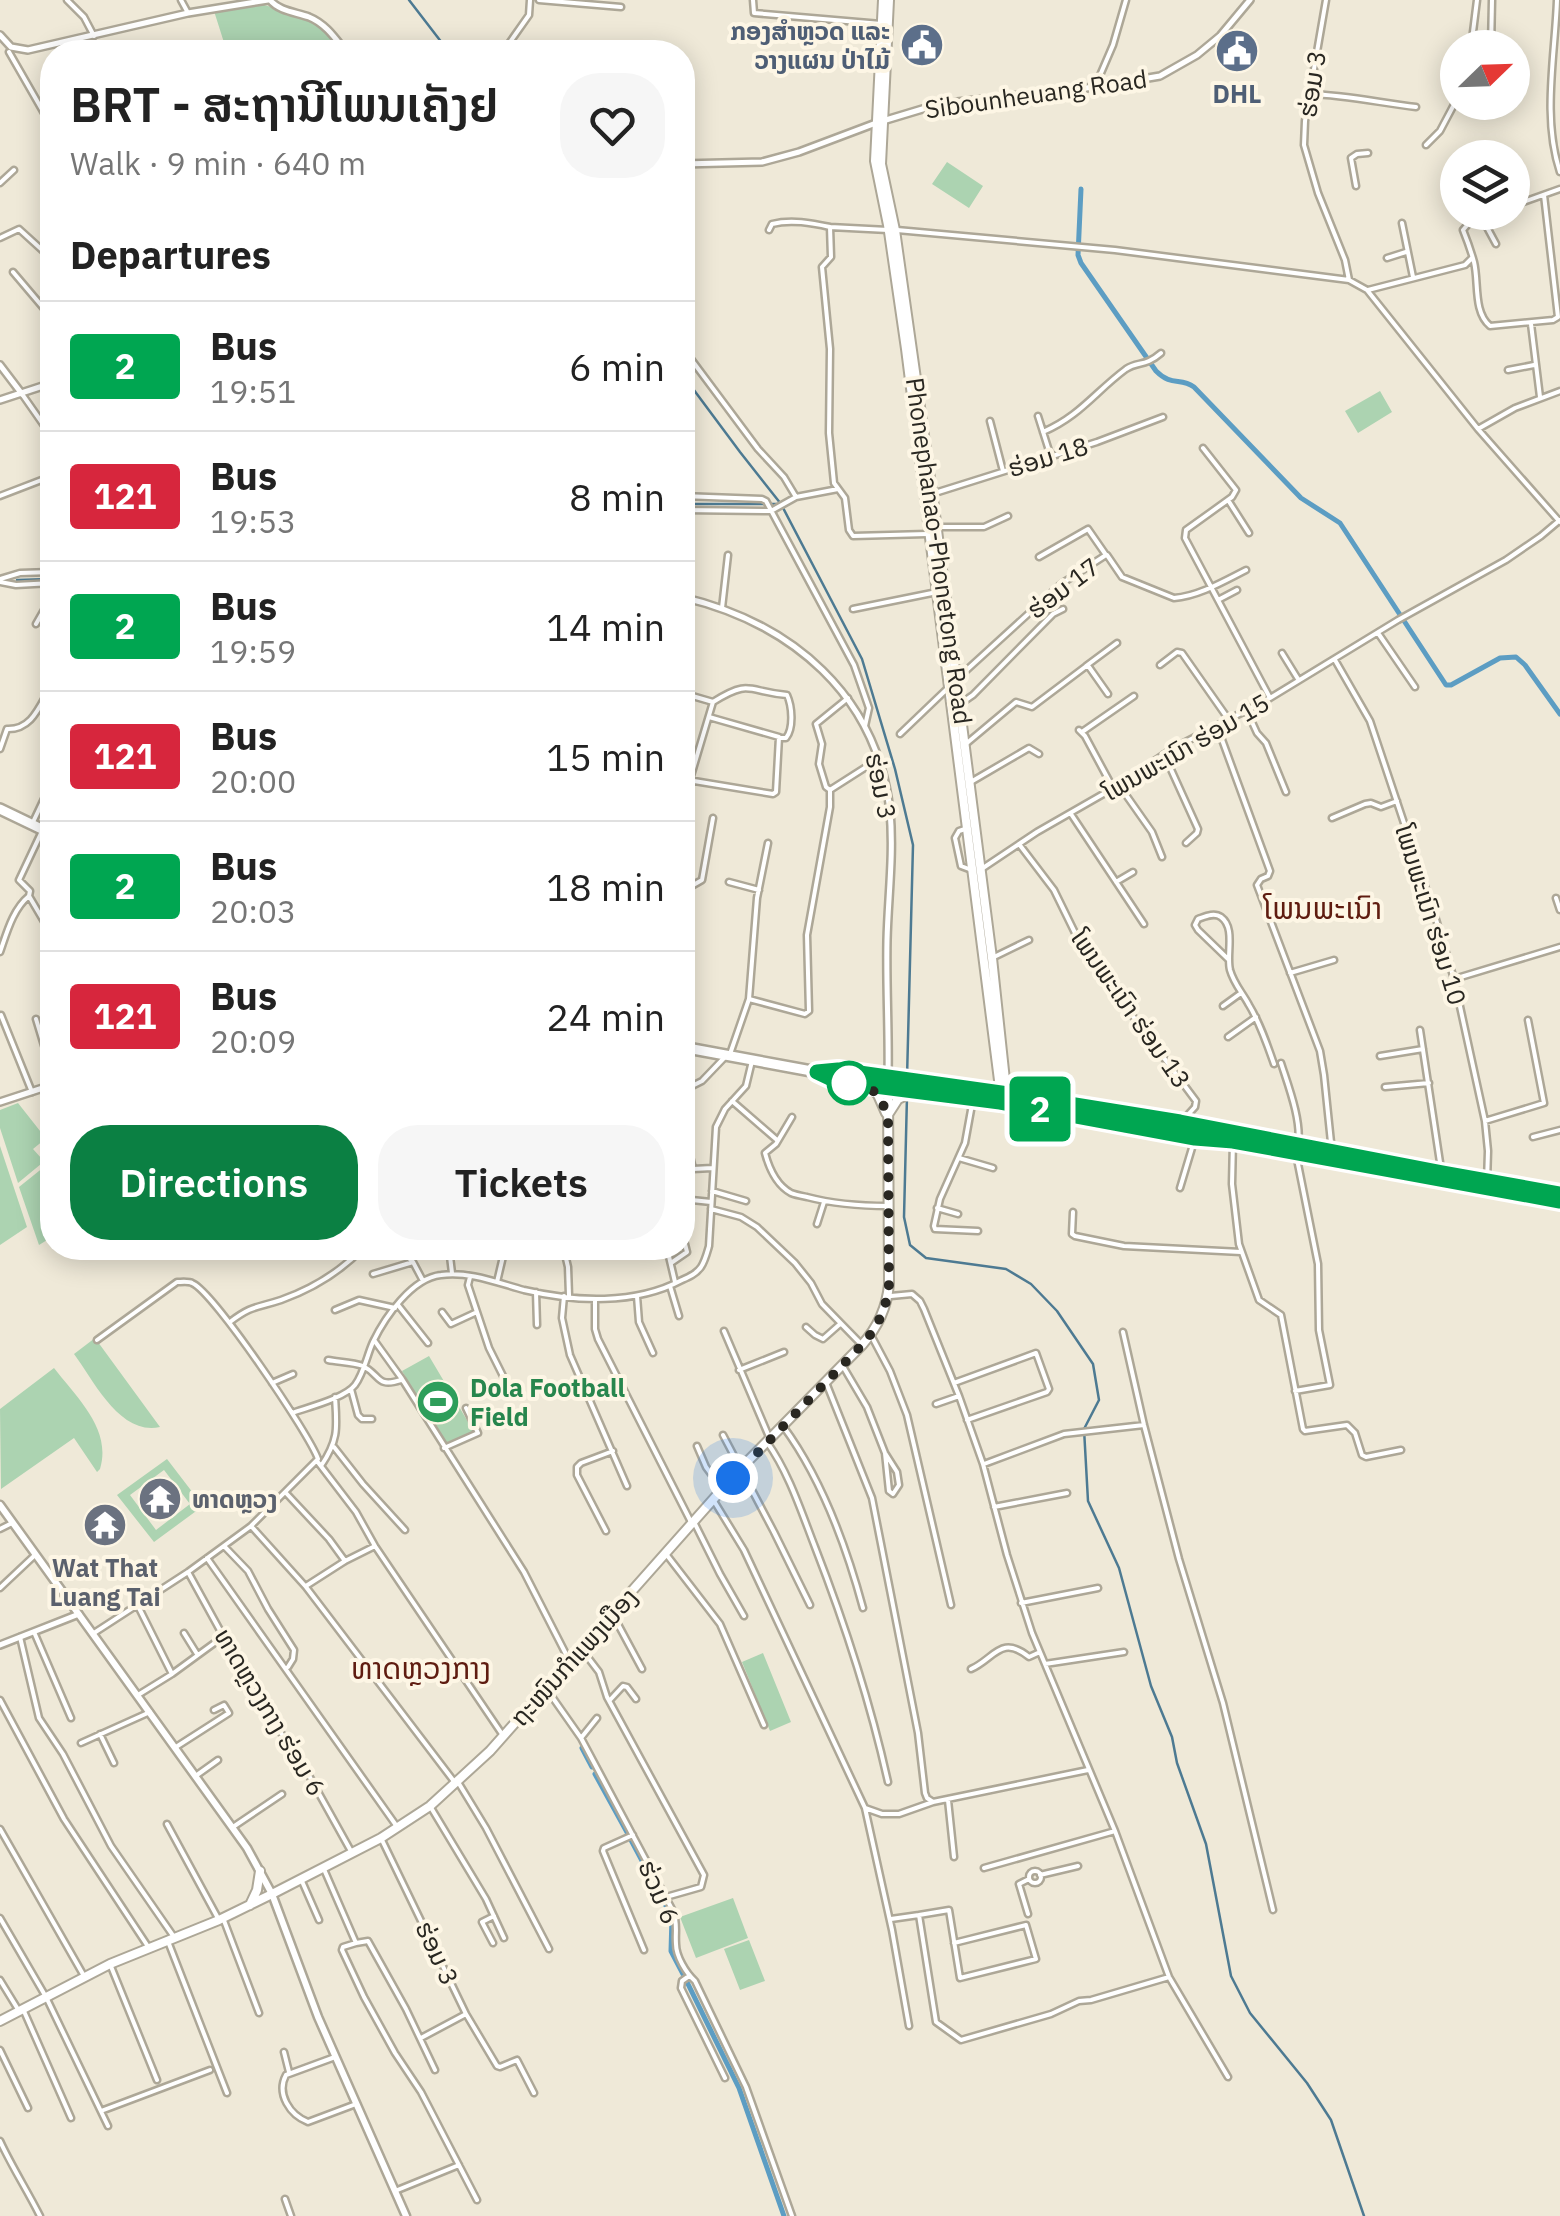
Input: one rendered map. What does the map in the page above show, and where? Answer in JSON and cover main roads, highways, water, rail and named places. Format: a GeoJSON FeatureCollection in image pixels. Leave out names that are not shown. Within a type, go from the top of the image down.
{"type":"FeatureCollection","features":[{"type":"Feature","properties":{"kind":"highway"},"geometry":{"type":"LineString","coordinates":[[0,807],[40,824]]}},
{"type":"Feature","properties":{"kind":"highway"},"geometry":{"type":"LineString","coordinates":[[0,807],[40,827]]}},
{"type":"Feature","properties":{"kind":"highway"},"geometry":{"type":"LineString","coordinates":[[695,1050],[817,1072],[838,1070],[894,1086]]}},
{"type":"Feature","properties":{"kind":"highway"},"geometry":{"type":"LineString","coordinates":[[817,1072],[836,1081],[870,1086],[1004,1098],[1180,1122],[1297,1150],[1332,1152],[1560,1197]]}},
{"type":"Feature","properties":{"kind":"highway"},"geometry":{"type":"LineString","coordinates":[[918,1089],[973,1100],[1004,1098],[1195,1138],[1297,1150],[1560,1197]]}},
{"type":"Feature","properties":{"kind":"main road","name":"Phonephanao-Phonetong Road"},"geometry":{"type":"LineString","coordinates":[[886,0],[877,178],[892,230],[932,494],[934,531]]}},
{"type":"Feature","properties":{"kind":"main road","name":"Phonephanao-Phonetong Road"},"geometry":{"type":"LineString","coordinates":[[892,230],[949,657],[959,704],[968,828],[992,958],[1004,1098]]}},
{"type":"Feature","properties":{"kind":"main road","name":"Phonephanao-Phonetong Road"},"geometry":{"type":"LineString","coordinates":[[949,657],[948,688],[969,782],[1004,1098]]}},
{"type":"Feature","properties":{"kind":"main road"},"geometry":{"type":"LineString","coordinates":[[870,1086],[888,1117]]}},
{"type":"Feature","properties":{"kind":"main road"},"geometry":{"type":"LineString","coordinates":[[888,1117],[894,1086],[918,1089]]}},
{"type":"Feature","properties":{"kind":"main road","name":"ຖະໜົນກຳແພງເມືອງ"},"geometry":{"type":"LineString","coordinates":[[0,2021],[84,1976],[221,1919],[381,1838],[430,1806],[504,1736],[741,1468],[871,1334],[888,1297],[888,1117],[894,1086]]}},
{"type":"Feature","properties":{"kind":"main road"},"geometry":{"type":"LineString","coordinates":[[0,1505],[260,1870],[406,2216]]}},
{"type":"Feature","properties":{"kind":"main road"},"geometry":{"type":"LineString","coordinates":[[250,1904],[260,1870]]}},
{"type":"Feature","properties":{"kind":"waterway"},"geometry":{"type":"LineString","coordinates":[[409,0],[440,40]]}},
{"type":"Feature","properties":{"kind":"waterway"},"geometry":{"type":"LineString","coordinates":[[1081,189],[1081,263],[1156,371],[1167,379],[1194,387],[1301,498],[1340,523],[1446,685],[1500,658],[1516,657],[1560,714]]}},
{"type":"Feature","properties":{"kind":"waterway"},"geometry":{"type":"LineString","coordinates":[[695,391],[781,504],[862,659],[913,845],[907,1078]]}},
{"type":"Feature","properties":{"kind":"waterway"},"geometry":{"type":"LineString","coordinates":[[695,504],[781,504]]}},
{"type":"Feature","properties":{"kind":"waterway"},"geometry":{"type":"LineString","coordinates":[[17,580],[40,579]]}},
{"type":"Feature","properties":{"kind":"waterway"},"geometry":{"type":"LineString","coordinates":[[907,1096],[904,1217],[910,1245],[926,1258],[1006,1269],[1031,1284],[1057,1311],[1093,1364],[1099,1400],[1084,1429],[1088,1501],[1119,1568],[1151,1686],[1172,1737],[1177,1763],[1206,1844],[1231,1976],[1250,2013],[1307,2083],[1331,2120],[1364,2216]]}},
{"type":"Feature","properties":{"kind":"waterway"},"geometry":{"type":"LineString","coordinates":[[582,1748],[592,1767]]}},
{"type":"Feature","properties":{"kind":"waterway"},"geometry":{"type":"LineString","coordinates":[[595,1774],[628,1834]]}},
{"type":"Feature","properties":{"kind":"waterway"},"geometry":{"type":"LineString","coordinates":[[631,1840],[672,1917],[671,1951],[683,1974]]}},
{"type":"Feature","properties":{"kind":"waterway"},"geometry":{"type":"LineString","coordinates":[[687,1982],[739,2088],[784,2216]]}},
{"type":"Feature","properties":{"kind":"place","name":"ກອງສໍາຫຼວດ ແລະ ວາງແຜນ ປ່າໄມ້"},"geometry":{"type":"Point","coordinates":[922,45]}},
{"type":"Feature","properties":{"kind":"place","name":"DHL"},"geometry":{"type":"Point","coordinates":[1237,51]}},
{"type":"Feature","properties":{"kind":"place","name":"Dola Football Field"},"geometry":{"type":"Point","coordinates":[438,1402]}},
{"type":"Feature","properties":{"kind":"place","name":"ທາດຫຼວງ"},"geometry":{"type":"Point","coordinates":[160,1499]}},
{"type":"Feature","properties":{"kind":"place","name":"Wat That Luang Tai"},"geometry":{"type":"Point","coordinates":[105,1525]}},
{"type":"Feature","properties":{"kind":"district","name":"ໂພນພະເນົາ"},"geometry":{"type":"Point","coordinates":[1323,909]}},
{"type":"Feature","properties":{"kind":"district","name":"ທາດຫຼວງກາງ"},"geometry":{"type":"Point","coordinates":[421,1669]}}]}
